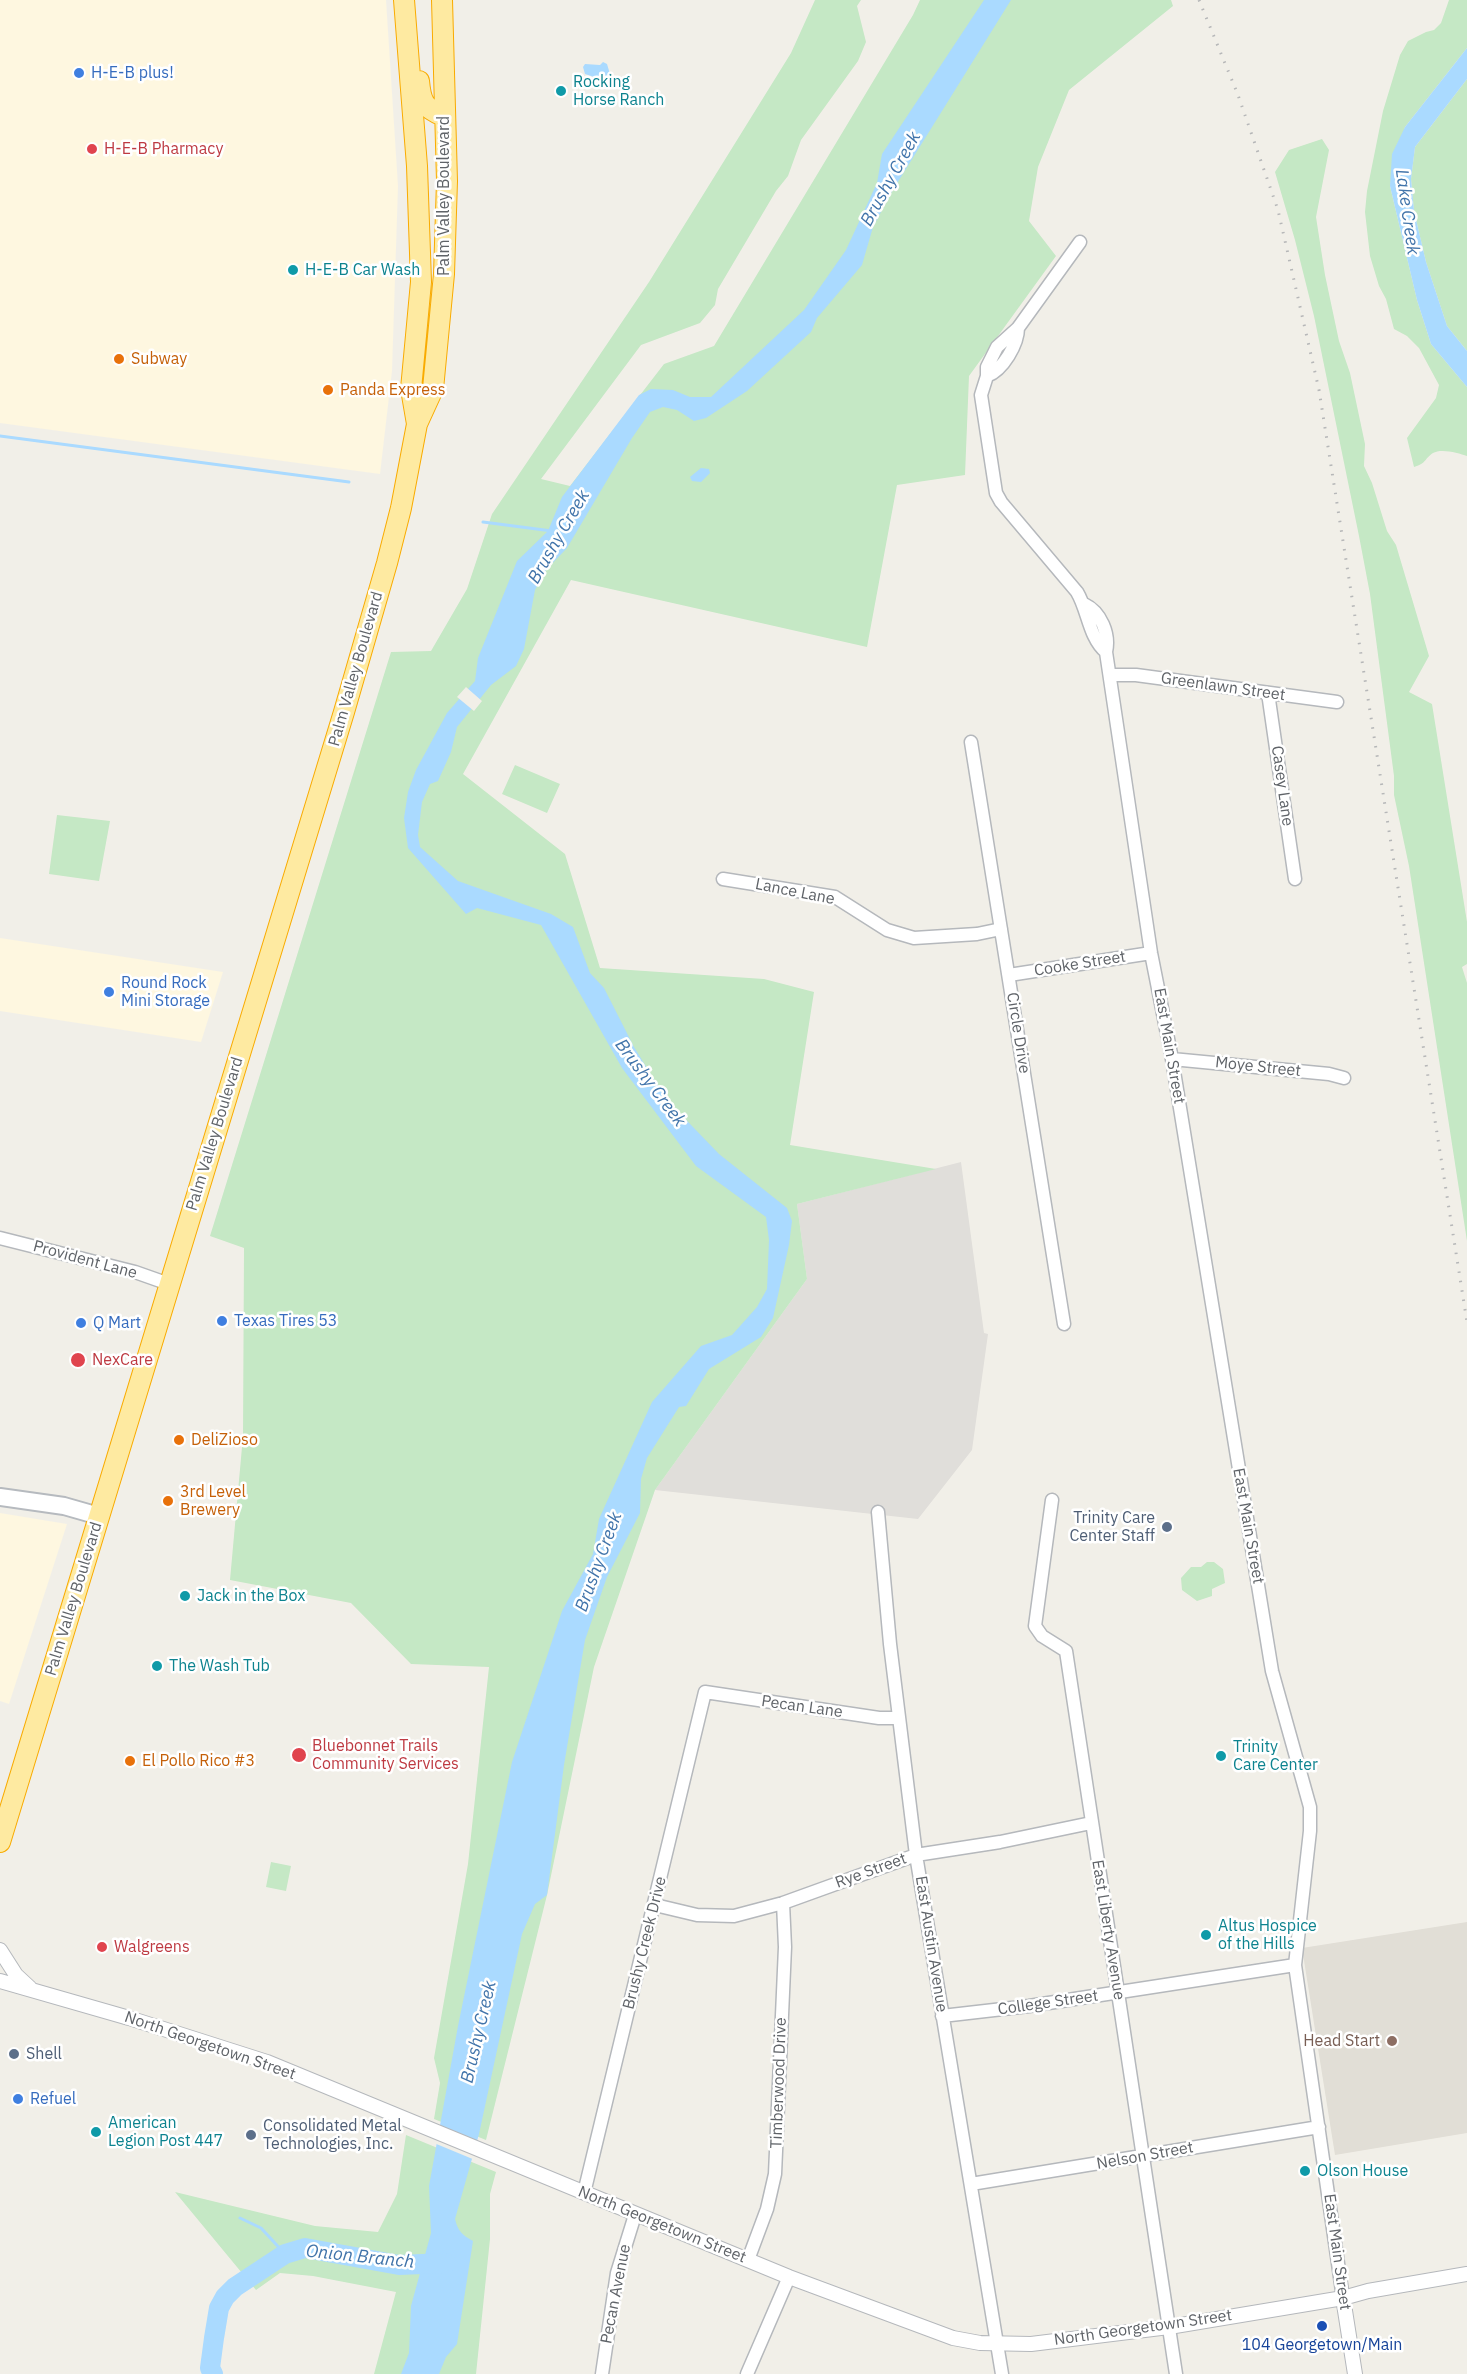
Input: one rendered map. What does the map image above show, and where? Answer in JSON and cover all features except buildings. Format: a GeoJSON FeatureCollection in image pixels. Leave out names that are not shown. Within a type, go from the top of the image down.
{"type":"FeatureCollection","features":[{"type":"Feature","properties":{"kind":"highway","name":"Palm Valley Boulevard"},"geometry":{"type":"LineString","coordinates":[[404,0],[417,166],[422,282],[411,388],[417,424]]}},
{"type":"Feature","properties":{"kind":"highway"},"geometry":{"type":"LineString","coordinates":[[414,0],[420,96],[428,110],[445,117]]}},
{"type":"Feature","properties":{"kind":"highway","name":"Palm Valley Boulevard"},"geometry":{"type":"LineString","coordinates":[[0,1842],[384,573],[401,508],[417,424],[433,389],[444,274],[447,181],[442,0]]}},
{"type":"Feature","properties":{"kind":"main road"},"geometry":{"type":"LineString","coordinates":[[0,1497],[64,1506],[99,1516]]}},
{"type":"Feature","properties":{"kind":"street","name":"East Main Street"},"geometry":{"type":"LineString","coordinates":[[1080,242],[1018,328],[1018,336],[1009,353],[997,371],[987,376],[981,395],[996,493],[1010,513],[1070,583],[1084,604],[1098,615],[1106,633],[1106,652],[1151,953],[1172,1059],[1272,1671],[1277,1697],[1309,1799],[1310,1831],[1295,1965],[1355,2374]]}},
{"type":"Feature","properties":{"kind":"street","name":"Greenlawn Street"},"geometry":{"type":"LineString","coordinates":[[1110,675],[1136,675],[1337,702]]}},
{"type":"Feature","properties":{"kind":"street","name":"Casey Lane"},"geometry":{"type":"LineString","coordinates":[[1268,693],[1295,879]]}},
{"type":"Feature","properties":{"kind":"street","name":"Circle Drive"},"geometry":{"type":"LineString","coordinates":[[971,742],[1064,1324]]}},
{"type":"Feature","properties":{"kind":"street","name":"Lance Lane"},"geometry":{"type":"LineString","coordinates":[[723,879],[835,897],[887,930],[914,938],[977,934],[1002,929]]}},
{"type":"Feature","properties":{"kind":"street","name":"Cooke Street"},"geometry":{"type":"LineString","coordinates":[[1009,975],[1151,953]]}},
{"type":"Feature","properties":{"kind":"street","name":"Moye Street"},"geometry":{"type":"LineString","coordinates":[[1172,1059],[1329,1074],[1344,1078]]}},
{"type":"Feature","properties":{"kind":"street","name":"Provident Lane"},"geometry":{"type":"LineString","coordinates":[[0,1238],[135,1272],[169,1284]]}},
{"type":"Feature","properties":{"kind":"street","name":"East Liberty Avenue"},"geometry":{"type":"LineString","coordinates":[[1052,1500],[1035,1626],[1042,1636],[1066,1651],[1176,2374]]}},
{"type":"Feature","properties":{"kind":"street","name":"East Austin Avenue"},"geometry":{"type":"LineString","coordinates":[[878,1512],[899,1718],[916,1854],[1002,2374]]}},
{"type":"Feature","properties":{"kind":"street","name":"Pecan Lane"},"geometry":{"type":"LineString","coordinates":[[705,1692],[868,1716],[899,1718]]}},
{"type":"Feature","properties":{"kind":"street","name":"Brushy Creek Drive"},"geometry":{"type":"LineString","coordinates":[[584,2193],[705,1692]]}},
{"type":"Feature","properties":{"kind":"street","name":"Rye Street"},"geometry":{"type":"LineString","coordinates":[[655,1905],[715,1917],[752,1912],[783,1903],[916,1854],[1000,1842],[1091,1823]]}},
{"type":"Feature","properties":{"kind":"street","name":"Timberwood Drive"},"geometry":{"type":"LineString","coordinates":[[748,2260],[772,2192],[777,2156],[785,1947],[783,1903]]}},
{"type":"Feature","properties":{"kind":"street"},"geometry":{"type":"LineString","coordinates":[[0,1950],[16,1975],[31,1989]]}},
{"type":"Feature","properties":{"kind":"street","name":"College Street"},"geometry":{"type":"LineString","coordinates":[[942,2016],[1117,1993],[1295,1965]]}},
{"type":"Feature","properties":{"kind":"street","name":"North Georgetown Street"},"geometry":{"type":"LineString","coordinates":[[0,1981],[260,2060],[789,2277],[936,2332],[980,2343],[1031,2344],[1169,2327],[1343,2298],[1368,2291],[1467,2274]]}},
{"type":"Feature","properties":{"kind":"street","name":"Nelson Street"},"geometry":{"type":"LineString","coordinates":[[971,2184],[1319,2127]]}},
{"type":"Feature","properties":{"kind":"street","name":"Pecan Avenue"},"geometry":{"type":"LineString","coordinates":[[604,2374],[617,2273],[635,2215]]}},
{"type":"Feature","properties":{"kind":"street"},"geometry":{"type":"LineString","coordinates":[[747,2374],[789,2277]]}},
{"type":"Feature","properties":{"kind":"shaded area"},"geometry":{"type":"Polygon","coordinates":[[[0,0],[386,0],[398,186],[392,371],[380,474],[0,423],[0,0]]]}},
{"type":"Feature","properties":{"kind":"shaded area","name":"Round Rock Mini Storage"},"geometry":{"type":"Polygon","coordinates":[[[0,938],[223,972],[201,1042],[0,1011],[0,938]]]}},
{"type":"Feature","properties":{"kind":"shaded area"},"geometry":{"type":"Polygon","coordinates":[[[961,1162],[984,1333],[988,1334],[972,1450],[918,1519],[655,1490],[807,1279],[797,1204],[961,1162]]]}},
{"type":"Feature","properties":{"kind":"shaded area"},"geometry":{"type":"Polygon","coordinates":[[[0,1513],[67,1524],[9,1704],[0,1701],[0,1513]]]}},
{"type":"Feature","properties":{"kind":"shaded area","name":"Head Start"},"geometry":{"type":"Polygon","coordinates":[[[1467,1922],[1467,2133],[1335,2155],[1302,1948],[1467,1922]]]}},
{"type":"Feature","properties":{"kind":"green space"},"geometry":{"type":"Polygon","coordinates":[[[815,0],[861,0],[857,6],[866,42],[858,61],[801,140],[788,176],[776,191],[718,289],[715,305],[700,323],[641,345],[541,479],[570,486],[664,364],[714,346],[920,0],[1171,0],[1173,6],[1069,90],[1038,167],[1029,221],[1056,256],[969,376],[965,475],[897,485],[867,647],[571,580],[463,774],[565,854],[600,968],[764,979],[814,992],[790,1145],[936,1169],[797,1204],[807,1279],[655,1490],[594,1667],[547,1895],[486,2140],[434,2119],[440,2083],[434,2058],[468,1864],[489,1667],[411,1664],[351,1603],[230,1580],[243,1436],[244,1248],[210,1236],[391,652],[431,651],[467,589],[492,514],[649,282],[791,53],[815,0]]]}},
{"type":"Feature","properties":{"kind":"green space"},"geometry":{"type":"Polygon","coordinates":[[[1449,0],[1467,0],[1467,48],[1405,127],[1390,186],[1417,300],[1431,344],[1467,387],[1467,456],[1436,452],[1414,467],[1407,438],[1436,398],[1439,385],[1419,348],[1407,336],[1394,329],[1370,256],[1365,212],[1383,111],[1400,55],[1408,41],[1434,30],[1441,23],[1449,0]]]}},
{"type":"Feature","properties":{"kind":"green space"},"geometry":{"type":"Polygon","coordinates":[[[1467,79],[1467,351],[1447,326],[1426,262],[1414,211],[1411,179],[1415,147],[1467,79]]]}},
{"type":"Feature","properties":{"kind":"green space"},"geometry":{"type":"Polygon","coordinates":[[[1322,139],[1329,150],[1316,217],[1325,275],[1365,444],[1364,466],[1372,483],[1387,531],[1396,545],[1429,656],[1409,692],[1432,704],[1467,922],[1467,964],[1462,967],[1467,983],[1467,1241],[1409,866],[1394,795],[1394,776],[1370,594],[1314,316],[1275,172],[1289,150],[1322,139]]]}},
{"type":"Feature","properties":{"kind":"green space"},"geometry":{"type":"Polygon","coordinates":[[[515,765],[560,784],[547,813],[502,794],[515,765]]]}},
{"type":"Feature","properties":{"kind":"green space"},"geometry":{"type":"Polygon","coordinates":[[[57,815],[110,821],[99,881],[49,874],[57,815]]]}},
{"type":"Feature","properties":{"kind":"green space"},"geometry":{"type":"Polygon","coordinates":[[[1207,1562],[1214,1562],[1223,1569],[1225,1583],[1212,1589],[1212,1596],[1197,1601],[1182,1590],[1181,1578],[1191,1567],[1201,1567],[1207,1562]]]}},
{"type":"Feature","properties":{"kind":"green space"},"geometry":{"type":"Polygon","coordinates":[[[271,1862],[291,1866],[286,1891],[266,1887],[271,1862]]]}},
{"type":"Feature","properties":{"kind":"green space"},"geometry":{"type":"Polygon","coordinates":[[[406,2135],[496,2172],[490,2194],[490,2239],[476,2374],[374,2374],[396,2292],[313,2276],[280,2273],[256,2290],[175,2192],[315,2226],[378,2232],[397,2194],[406,2135]]]}},
{"type":"Feature","properties":{"kind":"water","name":"Brushy Creek"},"geometry":{"type":"Polygon","coordinates":[[[984,0],[1011,0],[891,193],[873,227],[862,265],[817,318],[811,332],[747,391],[706,418],[694,421],[677,410],[663,407],[650,412],[632,438],[567,548],[546,570],[535,590],[524,649],[516,666],[491,685],[457,727],[451,752],[438,781],[430,784],[422,802],[418,835],[420,847],[458,881],[551,914],[573,927],[590,973],[604,988],[634,1047],[666,1099],[719,1154],[787,1208],[792,1221],[773,1318],[761,1337],[709,1369],[686,1406],[679,1407],[647,1458],[641,1479],[640,1513],[607,1577],[585,1640],[564,1765],[547,1895],[535,1904],[522,1934],[479,2134],[455,2219],[461,2232],[473,2241],[457,2344],[446,2357],[439,2374],[401,2374],[409,2353],[411,2306],[431,2233],[429,2186],[458,2026],[512,1762],[562,1611],[593,1554],[599,1519],[652,1402],[701,1346],[732,1335],[757,1307],[767,1289],[769,1240],[766,1217],[696,1166],[622,1068],[541,925],[477,908],[466,914],[408,848],[404,818],[408,792],[416,770],[447,713],[475,681],[478,658],[517,561],[548,531],[562,497],[639,395],[651,389],[673,390],[690,397],[711,397],[804,310],[846,250],[877,183],[882,154],[984,0]]]}},
{"type":"Feature","properties":{"kind":"water","name":"Lake Creek"},"geometry":{"type":"Polygon","coordinates":[[[1467,48],[1467,79],[1415,147],[1411,179],[1414,211],[1426,262],[1447,326],[1467,351],[1467,387],[1431,344],[1417,300],[1390,186],[1392,154],[1405,127],[1467,48]]]}},
{"type":"Feature","properties":{"kind":"water"},"geometry":{"type":"Polygon","coordinates":[[[603,62],[607,64],[610,74],[606,81],[585,74],[583,67],[585,64],[600,65],[603,62]]]}},
{"type":"Feature","properties":{"kind":"water"},"geometry":{"type":"Polygon","coordinates":[[[701,468],[709,469],[710,473],[701,482],[692,481],[690,477],[701,468]]]}},
{"type":"Feature","properties":{"kind":"pier"},"geometry":{"type":"Polygon","coordinates":[[[466,687],[482,701],[474,711],[457,697],[466,687]]]}},
{"type":"Feature","properties":{"kind":"pier"},"geometry":{"type":"Polygon","coordinates":[[[437,2125],[480,2143],[475,2160],[434,2143],[437,2125]]]}},
{"type":"Feature","properties":{"kind":"waterway"},"geometry":{"type":"LineString","coordinates":[[0,436],[349,482]]}},
{"type":"Feature","properties":{"kind":"waterway","name":"Brushy Creek"},"geometry":{"type":"LineString","coordinates":[[483,522],[552,531]]}},
{"type":"Feature","properties":{"kind":"waterway"},"geometry":{"type":"LineString","coordinates":[[240,2218],[261,2228],[285,2254]]}},
{"type":"Feature","properties":{"kind":"waterway","name":"Onion Branch"},"geometry":{"type":"LineString","coordinates":[[213,2374],[210,2368],[214,2338],[219,2308],[225,2297],[235,2287],[285,2254],[305,2248],[399,2265],[446,2263]]}},
{"type":"Feature","properties":{"kind":"railway"},"geometry":{"type":"LineString","coordinates":[[1199,0],[1238,95],[1278,210],[1319,390],[1467,1322]]}},
{"type":"Feature","properties":{"kind":"place","name":"H-E-B plus!"},"geometry":{"type":"Point","coordinates":[79,73]}},
{"type":"Feature","properties":{"kind":"place","name":"Rocking Horse Ranch"},"geometry":{"type":"Point","coordinates":[561,91]}},
{"type":"Feature","properties":{"kind":"place","name":"H-E-B Pharmacy"},"geometry":{"type":"Point","coordinates":[92,149]}},
{"type":"Feature","properties":{"kind":"place","name":"H-E-B Car Wash"},"geometry":{"type":"Point","coordinates":[293,270]}},
{"type":"Feature","properties":{"kind":"place","name":"Subway"},"geometry":{"type":"Point","coordinates":[119,359]}},
{"type":"Feature","properties":{"kind":"place","name":"Panda Express"},"geometry":{"type":"Point","coordinates":[328,390]}},
{"type":"Feature","properties":{"kind":"place","name":"Round Rock Mini Storage"},"geometry":{"type":"Point","coordinates":[109,992]}},
{"type":"Feature","properties":{"kind":"place","name":"Texas Tires 53"},"geometry":{"type":"Point","coordinates":[222,1321]}},
{"type":"Feature","properties":{"kind":"place","name":"Q Mart"},"geometry":{"type":"Point","coordinates":[81,1323]}},
{"type":"Feature","properties":{"kind":"place","name":"NexCare"},"geometry":{"type":"Point","coordinates":[78,1360]}},
{"type":"Feature","properties":{"kind":"place","name":"DeliZioso"},"geometry":{"type":"Point","coordinates":[179,1440]}},
{"type":"Feature","properties":{"kind":"place","name":"3rd Level Brewery"},"geometry":{"type":"Point","coordinates":[168,1501]}},
{"type":"Feature","properties":{"kind":"place","name":"Trinity Care Center Staff"},"geometry":{"type":"Point","coordinates":[1167,1527]}},
{"type":"Feature","properties":{"kind":"place","name":"Jack in the Box"},"geometry":{"type":"Point","coordinates":[185,1596]}},
{"type":"Feature","properties":{"kind":"place","name":"The Wash Tub"},"geometry":{"type":"Point","coordinates":[157,1666]}},
{"type":"Feature","properties":{"kind":"place","name":"Bluebonnet Trails Community Services"},"geometry":{"type":"Point","coordinates":[299,1755]}},
{"type":"Feature","properties":{"kind":"place","name":"Trinity Care Center"},"geometry":{"type":"Point","coordinates":[1221,1756]}},
{"type":"Feature","properties":{"kind":"place","name":"El Pollo Rico #3"},"geometry":{"type":"Point","coordinates":[130,1761]}},
{"type":"Feature","properties":{"kind":"place","name":"Altus Hospice of the Hills"},"geometry":{"type":"Point","coordinates":[1206,1935]}},
{"type":"Feature","properties":{"kind":"place","name":"Walgreens"},"geometry":{"type":"Point","coordinates":[102,1947]}},
{"type":"Feature","properties":{"kind":"place","name":"Head Start"},"geometry":{"type":"Point","coordinates":[1392,2041]}},
{"type":"Feature","properties":{"kind":"place","name":"Shell"},"geometry":{"type":"Point","coordinates":[14,2054]}},
{"type":"Feature","properties":{"kind":"place","name":"Refuel"},"geometry":{"type":"Point","coordinates":[18,2099]}},
{"type":"Feature","properties":{"kind":"place","name":"American Legion Post 447"},"geometry":{"type":"Point","coordinates":[96,2132]}},
{"type":"Feature","properties":{"kind":"place","name":"Consolidated Metal Technologies, Inc."},"geometry":{"type":"Point","coordinates":[251,2135]}},
{"type":"Feature","properties":{"kind":"place","name":"Olson House"},"geometry":{"type":"Point","coordinates":[1305,2171]}},
{"type":"Feature","properties":{"kind":"place","name":"104 Georgetown/Main"},"geometry":{"type":"Point","coordinates":[1322,2326]}}]}
